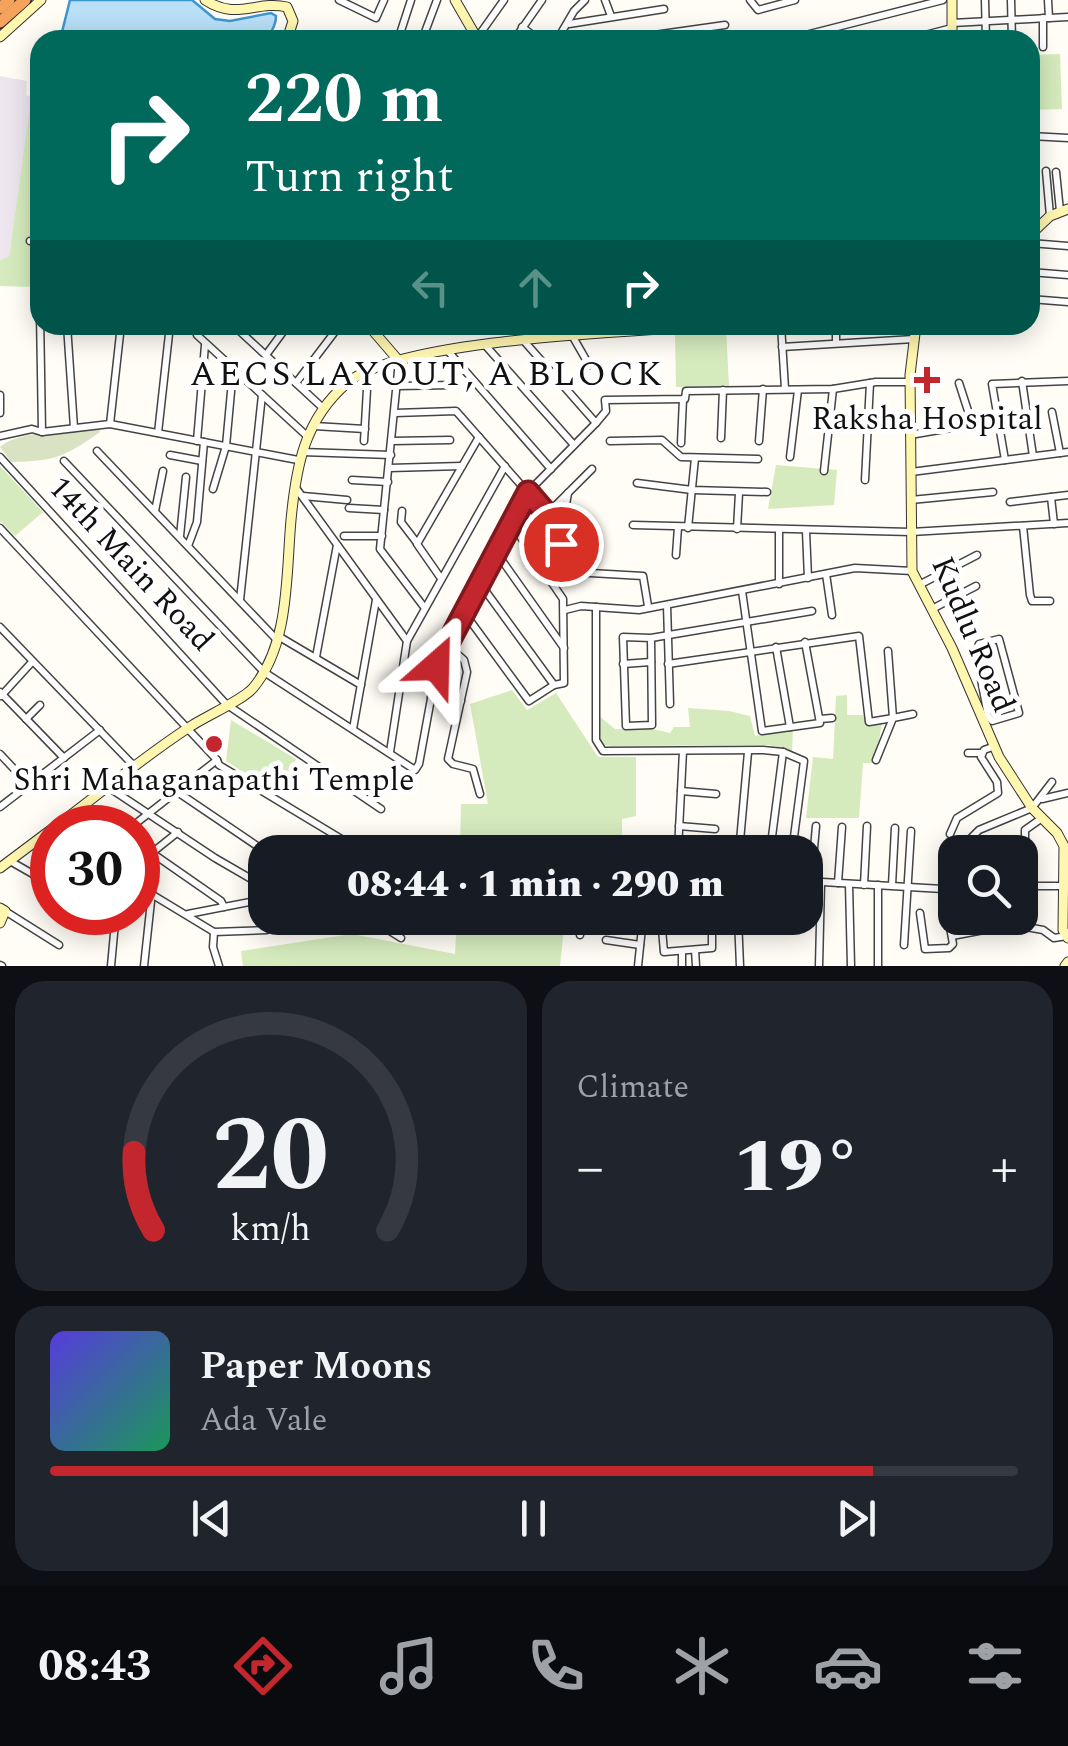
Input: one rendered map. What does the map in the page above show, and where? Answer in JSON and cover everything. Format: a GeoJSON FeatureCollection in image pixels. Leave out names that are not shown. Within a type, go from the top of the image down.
{"type":"FeatureCollection","features":[{"type":"Feature","properties":{"kind":"highway"},"geometry":{"type":"LineString","coordinates":[[0,20],[23,0]]}},
{"type":"Feature","properties":{"kind":"street"},"geometry":{"type":"LineString","coordinates":[[0,37],[41,0]]}},
{"type":"Feature","properties":{"kind":"street"},"geometry":{"type":"LineString","coordinates":[[205,0],[226,10],[287,6],[298,0]]}},
{"type":"Feature","properties":{"kind":"street"},"geometry":{"type":"LineString","coordinates":[[338,0],[376,18],[384,0]]}},
{"type":"Feature","properties":{"kind":"street"},"geometry":{"type":"LineString","coordinates":[[401,30],[411,0]]}},
{"type":"Feature","properties":{"kind":"street"},"geometry":{"type":"LineString","coordinates":[[426,30],[437,0]]}},
{"type":"Feature","properties":{"kind":"street"},"geometry":{"type":"LineString","coordinates":[[483,30],[504,0]]}},
{"type":"Feature","properties":{"kind":"street"},"geometry":{"type":"LineString","coordinates":[[520,30],[542,0]]}},
{"type":"Feature","properties":{"kind":"street"},"geometry":{"type":"LineString","coordinates":[[564,30],[585,0]]}},
{"type":"Feature","properties":{"kind":"street"},"geometry":{"type":"LineString","coordinates":[[604,0],[610,16]]}},
{"type":"Feature","properties":{"kind":"street"},"geometry":{"type":"LineString","coordinates":[[647,0],[649,11]]}},
{"type":"Feature","properties":{"kind":"street"},"geometry":{"type":"LineString","coordinates":[[750,0],[758,10],[796,0]]}},
{"type":"Feature","properties":{"kind":"street"},"geometry":{"type":"LineString","coordinates":[[825,30],[943,0]]}},
{"type":"Feature","properties":{"kind":"street"},"geometry":{"type":"LineString","coordinates":[[952,0],[952,30]]}},
{"type":"Feature","properties":{"kind":"street"},"geometry":{"type":"LineString","coordinates":[[985,0],[985,30]]}},
{"type":"Feature","properties":{"kind":"street"},"geometry":{"type":"LineString","coordinates":[[1011,0],[1012,30]]}},
{"type":"Feature","properties":{"kind":"street"},"geometry":{"type":"LineString","coordinates":[[1043,48],[1048,0]]}},
{"type":"Feature","properties":{"kind":"street"},"geometry":{"type":"LineString","coordinates":[[461,2],[473,30]]}},
{"type":"Feature","properties":{"kind":"street"},"geometry":{"type":"LineString","coordinates":[[287,6],[293,17],[290,30]]}},
{"type":"Feature","properties":{"kind":"street"},"geometry":{"type":"LineString","coordinates":[[569,24],[664,9]]}},
{"type":"Feature","properties":{"kind":"street"},"geometry":{"type":"LineString","coordinates":[[937,30],[985,21],[1068,17]]}},
{"type":"Feature","properties":{"kind":"street"},"geometry":{"type":"LineString","coordinates":[[684,30],[725,24]]}},
{"type":"Feature","properties":{"kind":"street"},"geometry":{"type":"LineString","coordinates":[[522,27],[526,30]]}},
{"type":"Feature","properties":{"kind":"street"},"geometry":{"type":"LineString","coordinates":[[1040,137],[1068,138]]}},
{"type":"Feature","properties":{"kind":"street"},"geometry":{"type":"LineString","coordinates":[[1051,171],[1060,212]]}},
{"type":"Feature","properties":{"kind":"street"},"geometry":{"type":"LineString","coordinates":[[1040,244],[1068,246]]}},
{"type":"Feature","properties":{"kind":"street"},"geometry":{"type":"LineString","coordinates":[[1040,273],[1068,275]]}},
{"type":"Feature","properties":{"kind":"street"},"geometry":{"type":"LineString","coordinates":[[1040,300],[1068,302]]}},
{"type":"Feature","properties":{"kind":"street"},"geometry":{"type":"LineString","coordinates":[[37,430],[39,335]]}},
{"type":"Feature","properties":{"kind":"street"},"geometry":{"type":"LineString","coordinates":[[68,335],[74,428]]}},
{"type":"Feature","properties":{"kind":"street"},"geometry":{"type":"LineString","coordinates":[[110,424],[120,335]]}},
{"type":"Feature","properties":{"kind":"street"},"geometry":{"type":"LineString","coordinates":[[158,434],[169,335]]}},
{"type":"Feature","properties":{"kind":"street"},"geometry":{"type":"LineString","coordinates":[[199,335],[307,436]]}},
{"type":"Feature","properties":{"kind":"street"},"geometry":{"type":"LineString","coordinates":[[246,335],[325,410]]}},
{"type":"Feature","properties":{"kind":"street"},"geometry":{"type":"LineString","coordinates":[[266,355],[281,335]]}},
{"type":"Feature","properties":{"kind":"street"},"geometry":{"type":"LineString","coordinates":[[296,382],[332,335]]}},
{"type":"Feature","properties":{"kind":"street"},"geometry":{"type":"LineString","coordinates":[[377,335],[399,361],[380,549],[424,607]]}},
{"type":"Feature","properties":{"kind":"street"},"geometry":{"type":"LineString","coordinates":[[84,805],[186,729],[250,692],[264,672],[278,638],[298,492],[299,456],[307,436],[346,384],[368,371],[447,350],[582,335]]}},
{"type":"Feature","properties":{"kind":"street"},"geometry":{"type":"LineString","coordinates":[[781,335],[785,389]]}},
{"type":"Feature","properties":{"kind":"street"},"geometry":{"type":"LineString","coordinates":[[836,335],[836,342]]}},
{"type":"Feature","properties":{"kind":"street"},"geometry":{"type":"LineString","coordinates":[[893,335],[894,340]]}},
{"type":"Feature","properties":{"kind":"street","name":"Kudlu Road"},"geometry":{"type":"LineString","coordinates":[[914,335],[910,382],[912,570],[986,718],[995,746],[1032,808],[1063,836],[1063,930],[1068,937]]}},
{"type":"Feature","properties":{"kind":"street"},"geometry":{"type":"LineString","coordinates":[[572,338],[588,365]]}},
{"type":"Feature","properties":{"kind":"street"},"geometry":{"type":"LineString","coordinates":[[782,347],[914,338]]}},
{"type":"Feature","properties":{"kind":"street"},"geometry":{"type":"LineString","coordinates":[[524,341],[596,424]]}},
{"type":"Feature","properties":{"kind":"street"},"geometry":{"type":"LineString","coordinates":[[188,546],[196,522],[202,461],[206,344]]}},
{"type":"Feature","properties":{"kind":"street"},"geometry":{"type":"LineString","coordinates":[[486,345],[574,446]]}},
{"type":"Feature","properties":{"kind":"street"},"geometry":{"type":"LineString","coordinates":[[447,350],[551,468]]}},
{"type":"Feature","properties":{"kind":"street"},"geometry":{"type":"LineString","coordinates":[[213,489],[226,446],[233,368]]}},
{"type":"Feature","properties":{"kind":"street"},"geometry":{"type":"LineString","coordinates":[[364,441],[368,371]]}},
{"type":"Feature","properties":{"kind":"street"},"geometry":{"type":"LineString","coordinates":[[1022,381],[1033,456]]}},
{"type":"Feature","properties":{"kind":"street"},"geometry":{"type":"LineString","coordinates":[[1005,460],[992,384],[1068,381]]}},
{"type":"Feature","properties":{"kind":"street"},"geometry":{"type":"LineString","coordinates":[[680,443],[686,391],[833,389],[910,382]]}},
{"type":"Feature","properties":{"kind":"street"},"geometry":{"type":"LineString","coordinates":[[865,480],[870,383]]}},
{"type":"Feature","properties":{"kind":"street"},"geometry":{"type":"LineString","coordinates":[[910,435],[968,425],[970,418],[959,383]]}},
{"type":"Feature","properties":{"kind":"street"},"geometry":{"type":"LineString","coordinates":[[398,386],[453,385]]}},
{"type":"Feature","properties":{"kind":"street"},"geometry":{"type":"LineString","coordinates":[[759,441],[763,389]]}},
{"type":"Feature","properties":{"kind":"street"},"geometry":{"type":"LineString","coordinates":[[824,471],[833,389]]}},
{"type":"Feature","properties":{"kind":"street"},"geometry":{"type":"LineString","coordinates":[[721,438],[724,390]]}},
{"type":"Feature","properties":{"kind":"street"},"geometry":{"type":"LineString","coordinates":[[790,457],[798,390]]}},
{"type":"Feature","properties":{"kind":"street"},"geometry":{"type":"LineString","coordinates":[[0,395],[0,413]]}},
{"type":"Feature","properties":{"kind":"street"},"geometry":{"type":"LineString","coordinates":[[240,600],[262,395]]}},
{"type":"Feature","properties":{"kind":"street"},"geometry":{"type":"LineString","coordinates":[[64,461],[264,672],[412,770],[418,768],[436,666],[528,492],[596,424],[606,411],[605,400],[683,398]]}},
{"type":"Feature","properties":{"kind":"street"},"geometry":{"type":"LineString","coordinates":[[396,413],[456,412],[547,514],[561,536]]}},
{"type":"Feature","properties":{"kind":"street"},"geometry":{"type":"LineString","coordinates":[[911,472],[1064,452],[1052,412]]}},
{"type":"Feature","properties":{"kind":"street"},"geometry":{"type":"LineString","coordinates":[[0,436],[110,424],[257,452],[390,456]]}},
{"type":"Feature","properties":{"kind":"street"},"geometry":{"type":"LineString","coordinates":[[314,426],[364,428]]}},
{"type":"Feature","properties":{"kind":"street"},"geometry":{"type":"LineString","coordinates":[[417,544],[479,437]]}},
{"type":"Feature","properties":{"kind":"street"},"geometry":{"type":"LineString","coordinates":[[392,441],[450,440]]}},
{"type":"Feature","properties":{"kind":"street"},"geometry":{"type":"LineString","coordinates":[[610,441],[662,440],[676,456],[758,459]]}},
{"type":"Feature","properties":{"kind":"street"},"geometry":{"type":"LineString","coordinates":[[97,450],[278,638],[361,685]]}},
{"type":"Feature","properties":{"kind":"street"},"geometry":{"type":"LineString","coordinates":[[170,455],[202,461]]}},
{"type":"Feature","properties":{"kind":"street","name":"14th Main Road"},"geometry":{"type":"LineString","coordinates":[[0,457],[226,704],[381,809]]}},
{"type":"Feature","properties":{"kind":"street"},"geometry":{"type":"LineString","coordinates":[[688,528],[695,458]]}},
{"type":"Feature","properties":{"kind":"street"},"geometry":{"type":"LineString","coordinates":[[389,468],[462,466]]}},
{"type":"Feature","properties":{"kind":"street"},"geometry":{"type":"LineString","coordinates":[[390,752],[407,641],[504,466]]}},
{"type":"Feature","properties":{"kind":"street"},"geometry":{"type":"LineString","coordinates":[[547,514],[592,469]]}},
{"type":"Feature","properties":{"kind":"street"},"geometry":{"type":"LineString","coordinates":[[155,511],[162,470]]}},
{"type":"Feature","properties":{"kind":"street"},"geometry":{"type":"LineString","coordinates":[[180,537],[186,477]]}},
{"type":"Feature","properties":{"kind":"street"},"geometry":{"type":"LineString","coordinates":[[352,480],[388,482]]}},
{"type":"Feature","properties":{"kind":"street"},"geometry":{"type":"LineString","coordinates":[[638,483],[692,490],[767,492]]}},
{"type":"Feature","properties":{"kind":"street"},"geometry":{"type":"LineString","coordinates":[[298,492],[384,510]]}},
{"type":"Feature","properties":{"kind":"street"},"geometry":{"type":"LineString","coordinates":[[298,492],[407,641]]}},
{"type":"Feature","properties":{"kind":"street"},"geometry":{"type":"LineString","coordinates":[[911,500],[994,492]]}},
{"type":"Feature","properties":{"kind":"street"},"geometry":{"type":"LineString","coordinates":[[553,582],[568,493]]}},
{"type":"Feature","properties":{"kind":"street"},"geometry":{"type":"LineString","coordinates":[[737,529],[739,493]]}},
{"type":"Feature","properties":{"kind":"street"},"geometry":{"type":"LineString","coordinates":[[1010,502],[1068,494]]}},
{"type":"Feature","properties":{"kind":"street"},"geometry":{"type":"LineString","coordinates":[[1051,496],[1054,524]]}},
{"type":"Feature","properties":{"kind":"street"},"geometry":{"type":"LineString","coordinates":[[402,511],[401,522],[441,578]]}},
{"type":"Feature","properties":{"kind":"street"},"geometry":{"type":"LineString","coordinates":[[463,611],[530,701],[554,684],[564,683],[561,594],[511,523]]}},
{"type":"Feature","properties":{"kind":"street"},"geometry":{"type":"LineString","coordinates":[[633,525],[912,532],[1068,523]]}},
{"type":"Feature","properties":{"kind":"street"},"geometry":{"type":"LineString","coordinates":[[1022,526],[1032,601],[1050,600]]}},
{"type":"Feature","properties":{"kind":"street"},"geometry":{"type":"LineString","coordinates":[[0,528],[219,765],[335,835]]}},
{"type":"Feature","properties":{"kind":"street"},"geometry":{"type":"LineString","coordinates":[[676,556],[678,528]]}},
{"type":"Feature","properties":{"kind":"street"},"geometry":{"type":"LineString","coordinates":[[778,530],[779,584]]}},
{"type":"Feature","properties":{"kind":"street"},"geometry":{"type":"LineString","coordinates":[[806,531],[808,578]]}},
{"type":"Feature","properties":{"kind":"street"},"geometry":{"type":"LineString","coordinates":[[344,536],[382,536]]}},
{"type":"Feature","properties":{"kind":"street"},"geometry":{"type":"LineString","coordinates":[[316,657],[337,543]]}},
{"type":"Feature","properties":{"kind":"street"},"geometry":{"type":"LineString","coordinates":[[496,552],[564,648]]}},
{"type":"Feature","properties":{"kind":"street"},"geometry":{"type":"LineString","coordinates":[[919,584],[977,555]]}},
{"type":"Feature","properties":{"kind":"street"},"geometry":{"type":"LineString","coordinates":[[564,610],[639,610],[855,568],[912,570]]}},
{"type":"Feature","properties":{"kind":"street"},"geometry":{"type":"LineString","coordinates":[[555,571],[643,576],[648,606]]}},
{"type":"Feature","properties":{"kind":"street"},"geometry":{"type":"LineString","coordinates":[[826,574],[832,615]]}},
{"type":"Feature","properties":{"kind":"street"},"geometry":{"type":"LineString","coordinates":[[479,582],[554,684]]}},
{"type":"Feature","properties":{"kind":"street"},"geometry":{"type":"LineString","coordinates":[[932,609],[976,586]]}},
{"type":"Feature","properties":{"kind":"street"},"geometry":{"type":"LineString","coordinates":[[742,591],[762,730],[820,723],[805,642]]}},
{"type":"Feature","properties":{"kind":"street"},"geometry":{"type":"LineString","coordinates":[[354,729],[376,598]]}},
{"type":"Feature","properties":{"kind":"street"},"geometry":{"type":"LineString","coordinates":[[667,605],[670,704]]}},
{"type":"Feature","properties":{"kind":"street"},"geometry":{"type":"LineString","coordinates":[[596,607],[596,740],[604,751],[784,752],[804,761],[794,835]]}},
{"type":"Feature","properties":{"kind":"street"},"geometry":{"type":"LineString","coordinates":[[652,638],[652,725],[626,726],[623,637],[652,638],[812,611]]}},
{"type":"Feature","properties":{"kind":"street"},"geometry":{"type":"LineString","coordinates":[[0,626],[135,768]]}},
{"type":"Feature","properties":{"kind":"street"},"geometry":{"type":"LineString","coordinates":[[668,664],[859,636],[868,722],[912,714]]}},
{"type":"Feature","properties":{"kind":"street"},"geometry":{"type":"LineString","coordinates":[[999,639],[1019,711],[992,720],[986,718],[976,653],[979,644],[999,639]]}},
{"type":"Feature","properties":{"kind":"street"},"geometry":{"type":"LineString","coordinates":[[446,644],[466,665],[448,759],[452,764],[473,768],[480,794]]}},
{"type":"Feature","properties":{"kind":"street"},"geometry":{"type":"LineString","coordinates":[[776,647],[790,727]]}},
{"type":"Feature","properties":{"kind":"street"},"geometry":{"type":"LineString","coordinates":[[876,760],[894,718],[888,651]]}},
{"type":"Feature","properties":{"kind":"street"},"geometry":{"type":"LineString","coordinates":[[32,662],[1,694],[64,758]]}},
{"type":"Feature","properties":{"kind":"street"},"geometry":{"type":"LineString","coordinates":[[623,664],[652,662]]}},
{"type":"Feature","properties":{"kind":"street"},"geometry":{"type":"LineString","coordinates":[[431,696],[460,701]]}},
{"type":"Feature","properties":{"kind":"street"},"geometry":{"type":"LineString","coordinates":[[26,718],[40,705]]}},
{"type":"Feature","properties":{"kind":"street"},"geometry":{"type":"LineString","coordinates":[[820,718],[832,718]]}},
{"type":"Feature","properties":{"kind":"street"},"geometry":{"type":"LineString","coordinates":[[1,805],[100,730]]}},
{"type":"Feature","properties":{"kind":"street"},"geometry":{"type":"LineString","coordinates":[[968,754],[995,746]]}},
{"type":"Feature","properties":{"kind":"street"},"geometry":{"type":"LineString","coordinates":[[679,835],[683,752]]}},
{"type":"Feature","properties":{"kind":"street"},"geometry":{"type":"LineString","coordinates":[[741,835],[748,752]]}},
{"type":"Feature","properties":{"kind":"street"},"geometry":{"type":"LineString","coordinates":[[772,835],[784,752]]}},
{"type":"Feature","properties":{"kind":"street"},"geometry":{"type":"LineString","coordinates":[[950,834],[957,818],[998,792],[997,782],[980,753]]}},
{"type":"Feature","properties":{"kind":"street"},"geometry":{"type":"LineString","coordinates":[[0,754],[29,785]]}},
{"type":"Feature","properties":{"kind":"street"},"geometry":{"type":"LineString","coordinates":[[158,805],[217,760]]}},
{"type":"Feature","properties":{"kind":"street"},"geometry":{"type":"LineString","coordinates":[[974,835],[1032,808],[1052,782]]}},
{"type":"Feature","properties":{"kind":"street"},"geometry":{"type":"LineString","coordinates":[[108,787],[136,805]]}},
{"type":"Feature","properties":{"kind":"street"},"geometry":{"type":"LineString","coordinates":[[176,791],[248,840]]}},
{"type":"Feature","properties":{"kind":"street"},"geometry":{"type":"LineString","coordinates":[[681,791],[716,794]]}},
{"type":"Feature","properties":{"kind":"street"},"geometry":{"type":"LineString","coordinates":[[1041,799],[1068,793]]}},
{"type":"Feature","properties":{"kind":"street"},"geometry":{"type":"LineString","coordinates":[[1025,835],[1025,830],[1042,818]]}},
{"type":"Feature","properties":{"kind":"street"},"geometry":{"type":"LineString","coordinates":[[160,821],[248,876]]}},
{"type":"Feature","properties":{"kind":"street"},"geometry":{"type":"LineString","coordinates":[[679,826],[715,830]]}},
{"type":"Feature","properties":{"kind":"street"},"geometry":{"type":"LineString","coordinates":[[815,835],[816,826]]}},
{"type":"Feature","properties":{"kind":"street"},"geometry":{"type":"LineString","coordinates":[[838,883],[842,826]]}},
{"type":"Feature","properties":{"kind":"street"},"geometry":{"type":"LineString","coordinates":[[864,885],[867,826]]}},
{"type":"Feature","properties":{"kind":"street"},"geometry":{"type":"LineString","coordinates":[[892,886],[895,828]]}},
{"type":"Feature","properties":{"kind":"street"},"geometry":{"type":"LineString","coordinates":[[904,945],[912,830]]}},
{"type":"Feature","properties":{"kind":"street"},"geometry":{"type":"LineString","coordinates":[[160,847],[178,832]]}},
{"type":"Feature","properties":{"kind":"street"},"geometry":{"type":"LineString","coordinates":[[4,864],[30,845]]}},
{"type":"Feature","properties":{"kind":"street"},"geometry":{"type":"LineString","coordinates":[[160,859],[221,901],[224,908]]}},
{"type":"Feature","properties":{"kind":"street"},"geometry":{"type":"LineString","coordinates":[[4,864],[30,875]]}},
{"type":"Feature","properties":{"kind":"street"},"geometry":{"type":"LineString","coordinates":[[1038,886],[1065,880]]}},
{"type":"Feature","properties":{"kind":"street"},"geometry":{"type":"LineString","coordinates":[[823,882],[938,889]]}},
{"type":"Feature","properties":{"kind":"street"},"geometry":{"type":"LineString","coordinates":[[849,884],[851,966]]}},
{"type":"Feature","properties":{"kind":"street"},"geometry":{"type":"LineString","coordinates":[[878,885],[878,966]]}},
{"type":"Feature","properties":{"kind":"street"},"geometry":{"type":"LineString","coordinates":[[160,897],[214,932],[248,931]]}},
{"type":"Feature","properties":{"kind":"street"},"geometry":{"type":"LineString","coordinates":[[186,914],[248,903]]}},
{"type":"Feature","properties":{"kind":"street"},"geometry":{"type":"LineString","coordinates":[[0,923],[2,909],[59,945]]}},
{"type":"Feature","properties":{"kind":"street"},"geometry":{"type":"LineString","coordinates":[[920,913],[924,950],[949,948],[952,936],[957,935]]}},
{"type":"Feature","properties":{"kind":"street"},"geometry":{"type":"LineString","coordinates":[[1038,929],[1054,938],[1068,937]]}},
{"type":"Feature","properties":{"kind":"street"},"geometry":{"type":"LineString","coordinates":[[214,932],[213,948],[219,966]]}},
{"type":"Feature","properties":{"kind":"street"},"geometry":{"type":"LineString","coordinates":[[111,966],[114,935]]}},
{"type":"Feature","properties":{"kind":"street"},"geometry":{"type":"LineString","coordinates":[[144,966],[147,935]]}},
{"type":"Feature","properties":{"kind":"street"},"geometry":{"type":"LineString","coordinates":[[396,935],[401,938]]}},
{"type":"Feature","properties":{"kind":"street"},"geometry":{"type":"LineString","coordinates":[[638,966],[641,935]]}},
{"type":"Feature","properties":{"kind":"street"},"geometry":{"type":"LineString","coordinates":[[661,935],[661,950],[682,951],[712,948],[712,935]]}},
{"type":"Feature","properties":{"kind":"street"},"geometry":{"type":"LineString","coordinates":[[739,935],[740,966]]}},
{"type":"Feature","properties":{"kind":"street"},"geometry":{"type":"LineString","coordinates":[[819,966],[820,935]]}},
{"type":"Feature","properties":{"kind":"street"},"geometry":{"type":"LineString","coordinates":[[606,940],[640,944]]}},
{"type":"Feature","properties":{"kind":"street"},"geometry":{"type":"LineString","coordinates":[[695,950],[696,966]]}},
{"type":"Feature","properties":{"kind":"street"},"geometry":{"type":"LineString","coordinates":[[682,951],[682,966]]}},
{"type":"Feature","properties":{"kind":"shaded area"},"geometry":{"type":"Polygon","coordinates":[[[0,76],[27,81],[30,111],[9,256],[0,260],[0,76]]]}},
{"type":"Feature","properties":{"kind":"green space"},"geometry":{"type":"Polygon","coordinates":[[[1060,54],[1062,109],[1040,110],[1040,55],[1060,54]]]}},
{"type":"Feature","properties":{"kind":"green space"},"geometry":{"type":"Polygon","coordinates":[[[30,107],[30,287],[0,286],[0,260],[9,256],[30,107]]]}},
{"type":"Feature","properties":{"kind":"green space"},"geometry":{"type":"Polygon","coordinates":[[[675,335],[726,335],[729,386],[676,387],[675,335]]]}},
{"type":"Feature","properties":{"kind":"green space"},"geometry":{"type":"Polygon","coordinates":[[[99,428],[100,432],[77,447],[49,459],[11,462],[0,447],[19,437],[99,428]]]}},
{"type":"Feature","properties":{"kind":"green space"},"geometry":{"type":"Polygon","coordinates":[[[776,465],[837,470],[834,505],[768,509],[776,465]]]}},
{"type":"Feature","properties":{"kind":"green space"},"geometry":{"type":"Polygon","coordinates":[[[0,466],[43,512],[15,536],[0,521],[0,466]]]}},
{"type":"Feature","properties":{"kind":"green space"},"geometry":{"type":"Polygon","coordinates":[[[512,690],[527,710],[556,693],[598,757],[636,757],[636,816],[622,819],[622,835],[460,835],[461,804],[488,804],[470,704],[512,690]]]}},
{"type":"Feature","properties":{"kind":"green space"},"geometry":{"type":"Polygon","coordinates":[[[847,695],[847,715],[863,715],[867,724],[882,723],[875,763],[863,763],[859,818],[806,818],[813,757],[833,759],[836,696],[847,695]]]}},
{"type":"Feature","properties":{"kind":"green space"},"geometry":{"type":"Polygon","coordinates":[[[688,708],[750,716],[755,736],[793,730],[792,751],[769,745],[612,746],[598,737],[599,716],[615,729],[670,733],[674,727],[690,727],[688,708]]]}},
{"type":"Feature","properties":{"kind":"green space"},"geometry":{"type":"Polygon","coordinates":[[[231,720],[296,759],[276,793],[226,761],[231,720]]]}},
{"type":"Feature","properties":{"kind":"green space"},"geometry":{"type":"Polygon","coordinates":[[[357,935],[455,954],[456,935],[563,935],[560,966],[243,966],[241,951],[357,935]]]}},
{"type":"Feature","properties":{"kind":"water"},"geometry":{"type":"Polygon","coordinates":[[[70,0],[192,0],[215,19],[230,21],[271,13],[276,16],[272,30],[62,30],[70,0]]]}},
{"type":"Feature","properties":{"kind":"place","name":"Raksha Hospital"},"geometry":{"type":"Point","coordinates":[927,380]}},
{"type":"Feature","properties":{"kind":"place","name":"Shri Mahaganapathi Temple"},"geometry":{"type":"Point","coordinates":[214,744]}},
{"type":"Feature","properties":{"kind":"district","name":"AECS LAYOUT, A BLOCK"},"geometry":{"type":"Point","coordinates":[427,373]}},
{"type":"Feature","properties":{"kind":"route"},"geometry":{"type":"LineString","coordinates":[[436,666],[528,492],[558,527],[561,544]]}}]}
